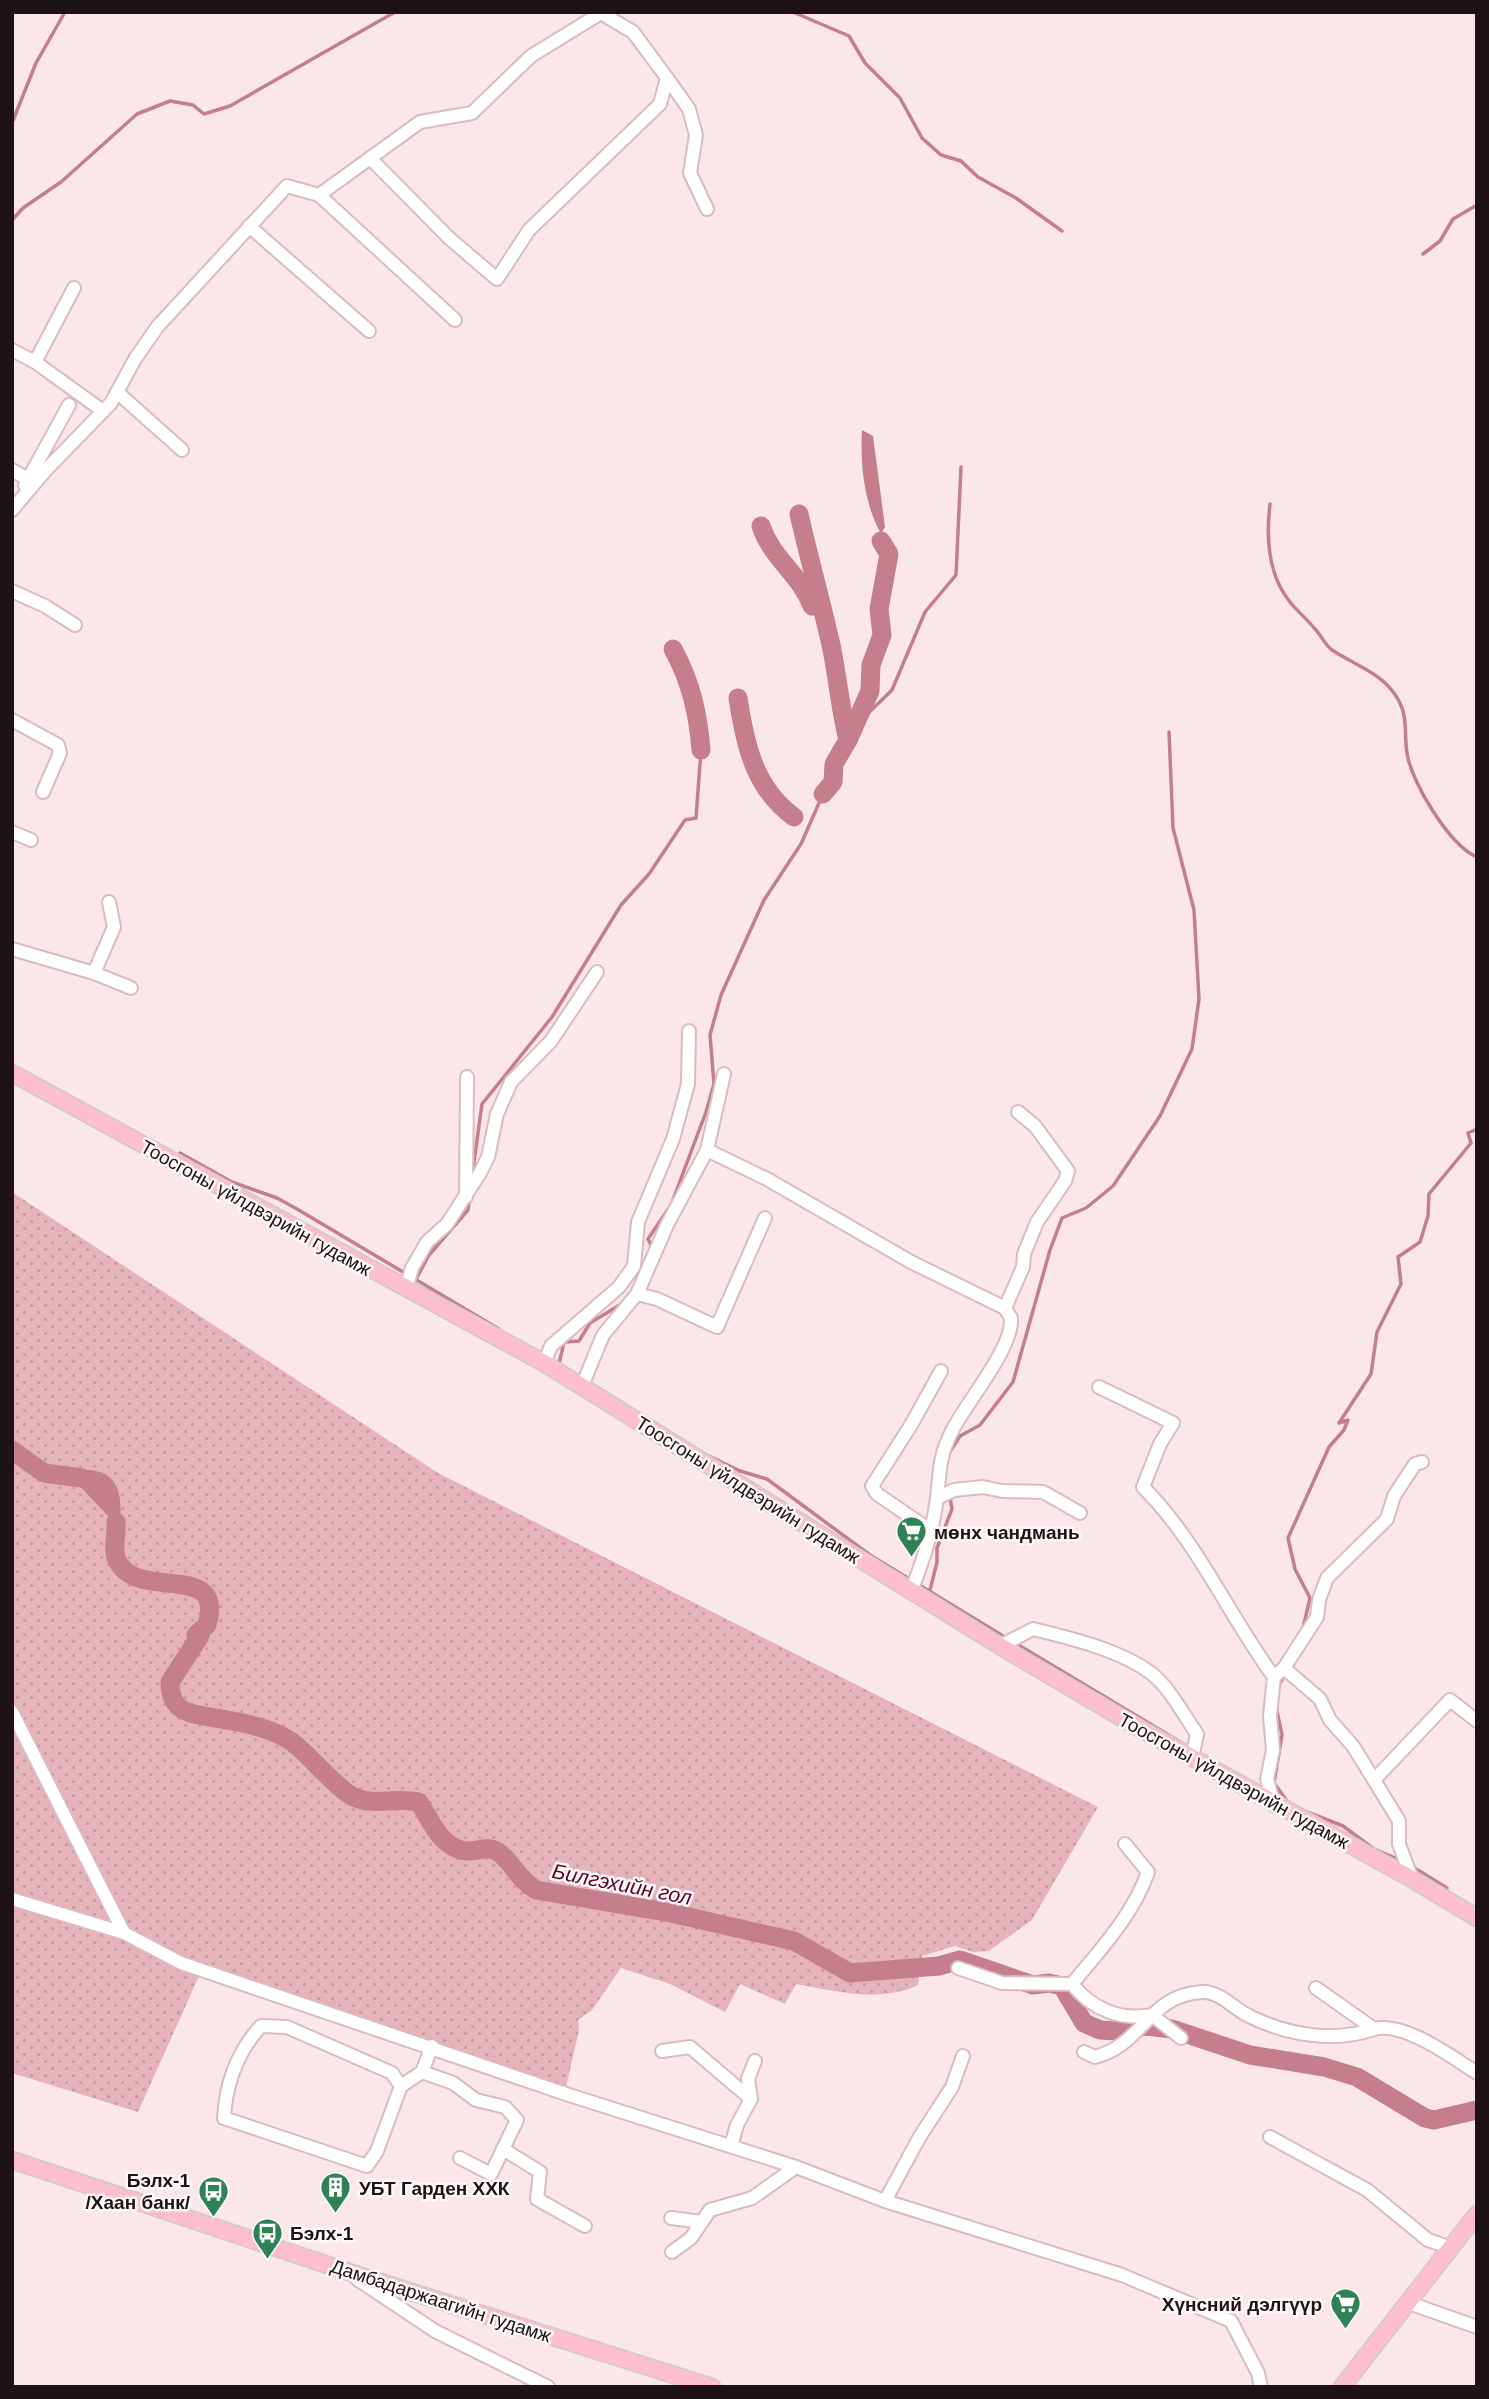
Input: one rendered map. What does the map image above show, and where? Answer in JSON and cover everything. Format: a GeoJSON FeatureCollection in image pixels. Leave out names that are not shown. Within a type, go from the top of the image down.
{"type":"FeatureCollection","features":[{"type":"Feature","properties":{"kind":"main road","name":"Тоосгоны үйлдвэрийн гудамж"},"geometry":{"type":"LineString","coordinates":[[12,1073],[544,1363],[1000,1646],[1274,1805],[1412,1879],[1477,1919]]}},
{"type":"Feature","properties":{"kind":"main road","name":"Дамбадаржаагийн гудамж"},"geometry":{"type":"LineString","coordinates":[[12,2160],[712,2387]]}},
{"type":"Feature","properties":{"kind":"main road"},"geometry":{"type":"LineString","coordinates":[[1342,2387],[1477,2214]]}},
{"type":"Feature","properties":{"kind":"street"},"geometry":{"type":"LineString","coordinates":[[319,195],[420,122],[472,113],[531,56],[602,13],[633,32],[667,78],[691,117],[696,135],[690,173],[707,209]]}},
{"type":"Feature","properties":{"kind":"street"},"geometry":{"type":"LineString","coordinates":[[370,158],[449,238],[497,279],[529,230],[656,109],[665,96],[667,78]]}},
{"type":"Feature","properties":{"kind":"street"},"geometry":{"type":"LineString","coordinates":[[12,508],[103,411],[158,326],[287,186],[319,195],[455,320]]}},
{"type":"Feature","properties":{"kind":"street"},"geometry":{"type":"LineString","coordinates":[[249,226],[369,331]]}},
{"type":"Feature","properties":{"kind":"street"},"geometry":{"type":"LineString","coordinates":[[35,362],[74,288]]}},
{"type":"Feature","properties":{"kind":"street"},"geometry":{"type":"LineString","coordinates":[[12,350],[35,362],[103,411]]}},
{"type":"Feature","properties":{"kind":"street"},"geometry":{"type":"LineString","coordinates":[[117,392],[182,450]]}},
{"type":"Feature","properties":{"kind":"street"},"geometry":{"type":"LineString","coordinates":[[12,508],[69,405]]}},
{"type":"Feature","properties":{"kind":"street"},"geometry":{"type":"LineString","coordinates":[[12,470],[29,480]]}},
{"type":"Feature","properties":{"kind":"street"},"geometry":{"type":"LineString","coordinates":[[12,590],[75,625]]}},
{"type":"Feature","properties":{"kind":"street"},"geometry":{"type":"LineString","coordinates":[[12,720],[58,746],[60,753],[43,792]]}},
{"type":"Feature","properties":{"kind":"street"},"geometry":{"type":"LineString","coordinates":[[12,832],[31,840]]}},
{"type":"Feature","properties":{"kind":"street"},"geometry":{"type":"LineString","coordinates":[[94,973],[114,927],[109,902]]}},
{"type":"Feature","properties":{"kind":"street"},"geometry":{"type":"LineString","coordinates":[[12,949],[94,973],[131,988]]}},
{"type":"Feature","properties":{"kind":"street"},"geometry":{"type":"LineString","coordinates":[[406,1289],[412,1268],[428,1242],[447,1224],[466,1197],[488,1157],[497,1114],[511,1082],[551,1041],[597,972]]}},
{"type":"Feature","properties":{"kind":"street"},"geometry":{"type":"LineString","coordinates":[[544,1363],[551,1346],[619,1287],[634,1266],[638,1222],[673,1139],[688,1084],[689,1031]]}},
{"type":"Feature","properties":{"kind":"street"},"geometry":{"type":"LineString","coordinates":[[582,1386],[603,1335],[637,1294],[667,1225],[707,1150],[724,1074]]}},
{"type":"Feature","properties":{"kind":"street"},"geometry":{"type":"LineString","coordinates":[[466,1197],[467,1077]]}},
{"type":"Feature","properties":{"kind":"street"},"geometry":{"type":"LineString","coordinates":[[1005,1308],[1037,1222],[1065,1181],[1068,1171],[1035,1126],[1018,1112]]}},
{"type":"Feature","properties":{"kind":"street"},"geometry":{"type":"LineString","coordinates":[[707,1150],[767,1179],[911,1262],[1005,1308],[1011,1318],[1011,1327],[980,1387],[952,1429],[938,1463],[937,1499],[911,1591]]}},
{"type":"Feature","properties":{"kind":"street"},"geometry":{"type":"LineString","coordinates":[[637,1294],[657,1299],[717,1327],[765,1218]]}},
{"type":"Feature","properties":{"kind":"street"},"geometry":{"type":"LineString","coordinates":[[930,1530],[877,1494],[872,1486],[917,1416],[941,1371]]}},
{"type":"Feature","properties":{"kind":"street"},"geometry":{"type":"LineString","coordinates":[[1099,1387],[1174,1423],[1152,1462],[1143,1488],[1158,1502],[1194,1552],[1249,1644],[1274,1678]]}},
{"type":"Feature","properties":{"kind":"street"},"geometry":{"type":"LineString","coordinates":[[1274,1805],[1267,1779],[1273,1750],[1270,1716],[1274,1678],[1284,1668],[1317,1617],[1319,1600],[1327,1578],[1387,1519],[1394,1496],[1415,1464],[1422,1462]]}},
{"type":"Feature","properties":{"kind":"street"},"geometry":{"type":"LineString","coordinates":[[937,1499],[954,1490],[980,1488],[1044,1492],[1080,1513]]}},
{"type":"Feature","properties":{"kind":"street"},"geometry":{"type":"LineString","coordinates":[[1000,1646],[1033,1629],[1082,1640],[1150,1672],[1165,1688],[1197,1734],[1192,1758]]}},
{"type":"Feature","properties":{"kind":"street"},"geometry":{"type":"LineString","coordinates":[[1284,1668],[1320,1699],[1330,1720],[1353,1746],[1399,1821],[1399,1844],[1412,1879]]}},
{"type":"Feature","properties":{"kind":"street"},"geometry":{"type":"LineString","coordinates":[[1374,1780],[1450,1700],[1477,1721]]}},
{"type":"Feature","properties":{"kind":"street"},"geometry":{"type":"LineString","coordinates":[[12,1712],[124,1933]]}},
{"type":"Feature","properties":{"kind":"street"},"geometry":{"type":"LineString","coordinates":[[1072,1984],[1115,1930],[1141,1891],[1148,1872],[1125,1843]]}},
{"type":"Feature","properties":{"kind":"street"},"geometry":{"type":"LineString","coordinates":[[12,1899],[124,1933],[181,1963],[432,2046],[569,2095],[796,2167],[885,2201],[1122,2275],[1231,2321],[1258,2373],[1261,2387]]}},
{"type":"Feature","properties":{"kind":"street"},"geometry":{"type":"LineString","coordinates":[[958,1968],[1002,1983],[1072,1984]]}},
{"type":"Feature","properties":{"kind":"street"},"geometry":{"type":"LineString","coordinates":[[1072,1984],[1085,2001],[1098,2008],[1131,2017],[1149,2018],[1181,2038]]}},
{"type":"Feature","properties":{"kind":"street"},"geometry":{"type":"LineString","coordinates":[[1316,1988],[1374,2029]]}},
{"type":"Feature","properties":{"kind":"street"},"geometry":{"type":"LineString","coordinates":[[1084,2052],[1095,2057],[1112,2052],[1135,2033],[1160,2005],[1180,1995],[1206,1992],[1249,2016],[1314,2036],[1345,2036],[1384,2026],[1408,2033],[1477,2073]]}},
{"type":"Feature","properties":{"kind":"street"},"geometry":{"type":"LineString","coordinates":[[401,2086],[392,2073],[287,2027],[261,2026],[244,2044],[232,2072],[224,2118],[367,2166],[377,2151],[401,2086],[422,2072],[432,2046]]}},
{"type":"Feature","properties":{"kind":"street"},"geometry":{"type":"LineString","coordinates":[[662,2051],[690,2048],[751,2099]]}},
{"type":"Feature","properties":{"kind":"street"},"geometry":{"type":"LineString","coordinates":[[885,2201],[919,2138],[952,2087],[963,2056]]}},
{"type":"Feature","properties":{"kind":"street"},"geometry":{"type":"LineString","coordinates":[[731,2146],[737,2124],[751,2099],[748,2079],[755,2061]]}},
{"type":"Feature","properties":{"kind":"street"},"geometry":{"type":"LineString","coordinates":[[422,2072],[453,2083],[476,2100],[505,2107],[517,2120],[491,2174],[460,2158]]}},
{"type":"Feature","properties":{"kind":"street"},"geometry":{"type":"LineString","coordinates":[[1270,2137],[1367,2190],[1428,2240],[1451,2248]]}},
{"type":"Feature","properties":{"kind":"street"},"geometry":{"type":"LineString","coordinates":[[503,2149],[540,2172],[537,2199],[585,2226]]}},
{"type":"Feature","properties":{"kind":"street"},"geometry":{"type":"LineString","coordinates":[[672,2252],[691,2238],[710,2210],[751,2198],[796,2167]]}},
{"type":"Feature","properties":{"kind":"street"},"geometry":{"type":"LineString","coordinates":[[671,2218],[702,2222]]}},
{"type":"Feature","properties":{"kind":"street"},"geometry":{"type":"LineString","coordinates":[[343,2269],[435,2331],[548,2387]]}},
{"type":"Feature","properties":{"kind":"street"},"geometry":{"type":"LineString","coordinates":[[1409,2303],[1477,2327]]}},
{"type":"Feature","properties":{"kind":"shaded area"},"geometry":{"type":"Polygon","coordinates":[[[862,430],[873,436],[885,527],[881,534],[864,484],[862,430]]]}},
{"type":"Feature","properties":{"kind":"shaded area"},"geometry":{"type":"Polygon","coordinates":[[[12,1192],[438,1473],[1098,1807],[1032,1920],[989,1951],[973,1952],[955,1946],[922,1956],[918,1985],[889,1993],[858,1994],[796,1984],[785,2004],[740,1984],[725,2012],[670,1984],[621,1968],[592,2010],[578,2020],[579,2030],[564,2096],[204,1965],[138,2112],[12,2073],[12,1192]]]}},
{"type":"Feature","properties":{"kind":"shaded area"},"geometry":{"type":"Polygon","coordinates":[[[89,1470],[103,1473],[112,1480],[117,1489],[121,1512],[118,1548],[114,1548],[115,1526],[109,1517],[74,1480],[58,1477],[59,1474],[89,1470]]]}},
{"type":"Feature","properties":{"kind":"waterway"},"geometry":{"type":"LineString","coordinates":[[12,123],[36,63],[65,12]]}},
{"type":"Feature","properties":{"kind":"waterway"},"geometry":{"type":"LineString","coordinates":[[12,220],[23,208],[61,182],[137,114],[170,101],[193,105],[204,114],[230,106],[395,12]]}},
{"type":"Feature","properties":{"kind":"waterway"},"geometry":{"type":"LineString","coordinates":[[793,12],[849,36],[865,63],[900,98],[922,138],[941,155],[961,161],[978,177],[1016,198],[1062,231]]}},
{"type":"Feature","properties":{"kind":"waterway"},"geometry":{"type":"LineString","coordinates":[[1423,254],[1440,241],[1453,219],[1477,205]]}},
{"type":"Feature","properties":{"kind":"waterway"},"geometry":{"type":"LineString","coordinates":[[856,725],[892,690],[925,612],[956,575],[961,467]]}},
{"type":"Feature","properties":{"kind":"waterway"},"geometry":{"type":"LineString","coordinates":[[1270,504],[1270,555],[1283,591],[1330,648],[1378,677],[1393,691],[1404,713],[1410,765],[1424,796],[1455,840],[1477,857]]}},
{"type":"Feature","properties":{"kind":"waterway"},"geometry":{"type":"LineString","coordinates":[[799,514],[831,645],[848,740],[834,764],[833,782],[823,794]]}},
{"type":"Feature","properties":{"kind":"waterway"},"geometry":{"type":"LineString","coordinates":[[761,526],[772,548],[801,585],[812,606]]}},
{"type":"Feature","properties":{"kind":"waterway"},"geometry":{"type":"LineString","coordinates":[[848,740],[870,691],[871,665],[882,635],[879,609],[889,554],[881,541]]}},
{"type":"Feature","properties":{"kind":"waterway"},"geometry":{"type":"LineString","coordinates":[[673,649],[693,698],[701,750]]}},
{"type":"Feature","properties":{"kind":"waterway"},"geometry":{"type":"LineString","coordinates":[[738,698],[748,748],[761,779],[769,793],[794,817]]}},
{"type":"Feature","properties":{"kind":"waterway"},"geometry":{"type":"LineString","coordinates":[[948,1455],[960,1436],[980,1425],[1013,1382],[1050,1250],[1062,1218],[1086,1208],[1113,1186],[1160,1116],[1192,1049],[1199,999],[1194,910],[1173,828],[1169,732]]}},
{"type":"Feature","properties":{"kind":"waterway"},"geometry":{"type":"LineString","coordinates":[[472,1176],[482,1104],[552,1017],[621,905],[649,874],[685,820],[696,818],[701,750]]}},
{"type":"Feature","properties":{"kind":"waterway"},"geometry":{"type":"LineString","coordinates":[[653,1249],[648,1239],[671,1205],[714,1084],[710,1035],[721,995],[764,900],[801,844],[823,794]]}},
{"type":"Feature","properties":{"kind":"waterway"},"geometry":{"type":"LineString","coordinates":[[1303,1628],[1310,1598],[1295,1569],[1288,1538],[1329,1447],[1344,1430],[1348,1420],[1339,1423],[1371,1374],[1377,1332],[1401,1284],[1398,1257],[1420,1242],[1428,1216],[1429,1194],[1471,1143],[1468,1133],[1477,1129]]}},
{"type":"Feature","properties":{"kind":"waterway"},"geometry":{"type":"LineString","coordinates":[[180,1153],[232,1182],[277,1198],[297,1209],[499,1329]]}},
{"type":"Feature","properties":{"kind":"waterway"},"geometry":{"type":"LineString","coordinates":[[415,1281],[429,1255],[468,1210],[469,1201]]}},
{"type":"Feature","properties":{"kind":"waterway"},"geometry":{"type":"LineString","coordinates":[[559,1364],[564,1342],[579,1341],[590,1323],[623,1303]]}},
{"type":"Feature","properties":{"kind":"waterway"},"geometry":{"type":"LineString","coordinates":[[655,1423],[684,1441]]}},
{"type":"Feature","properties":{"kind":"waterway","name":"Билгэхийн гол"},"geometry":{"type":"LineString","coordinates":[[12,1450],[44,1473],[82,1478]]}},
{"type":"Feature","properties":{"kind":"waterway"},"geometry":{"type":"LineString","coordinates":[[709,1456],[740,1471],[767,1479],[870,1555],[1008,1639]]}},
{"type":"Feature","properties":{"kind":"waterway"},"geometry":{"type":"LineString","coordinates":[[930,1590],[937,1562],[937,1548],[952,1509],[950,1497]]}},
{"type":"Feature","properties":{"kind":"waterway","name":"Билгэхийн гол"},"geometry":{"type":"LineString","coordinates":[[116,1522],[116,1556],[127,1572],[142,1579],[192,1587],[204,1593],[209,1605],[207,1625],[196,1635],[200,1636],[170,1682],[172,1697],[177,1705],[190,1713],[256,1726],[281,1735],[299,1748],[341,1789],[356,1798],[419,1802],[438,1833],[450,1845],[466,1851],[486,1849],[498,1852],[536,1890],[671,1913],[794,1941],[850,1973],[939,1966],[960,1960],[1033,1985],[1049,1983],[1062,1986],[1084,2023],[1100,2030],[1117,2031],[1147,2026],[1172,2029],[1250,2055],[1324,2067],[1357,2077],[1425,2118],[1434,2120],[1477,2110]]}},
{"type":"Feature","properties":{"kind":"waterway"},"geometry":{"type":"LineString","coordinates":[[1015,1643],[1182,1743]]}},
{"type":"Feature","properties":{"kind":"waterway"},"geometry":{"type":"LineString","coordinates":[[1277,1689],[1285,1674]]}},
{"type":"Feature","properties":{"kind":"waterway"},"geometry":{"type":"LineString","coordinates":[[1276,1706],[1282,1735],[1274,1783],[1287,1801]]}},
{"type":"Feature","properties":{"kind":"waterway"},"geometry":{"type":"LineString","coordinates":[[1302,1810],[1343,1826],[1374,1849],[1400,1860]]}},
{"type":"Feature","properties":{"kind":"waterway"},"geometry":{"type":"LineString","coordinates":[[1413,1867],[1447,1888]]}},
{"type":"Feature","properties":{"kind":"place","name":"мөнх чандмань"},"geometry":{"type":"Point","coordinates":[911,1559]}},
{"type":"Feature","properties":{"kind":"place","name":"УБТ Гарден ХХК"},"geometry":{"type":"Point","coordinates":[336,2215]}},
{"type":"Feature","properties":{"kind":"place","name":"Бэлх-1 /Хаан банк/"},"geometry":{"type":"Point","coordinates":[213,2218]}},
{"type":"Feature","properties":{"kind":"place","name":"Бэлх-1"},"geometry":{"type":"Point","coordinates":[267,2260]}},
{"type":"Feature","properties":{"kind":"place","name":"Хүнсний дэлгүүр"},"geometry":{"type":"Point","coordinates":[1345,2331]}}]}
